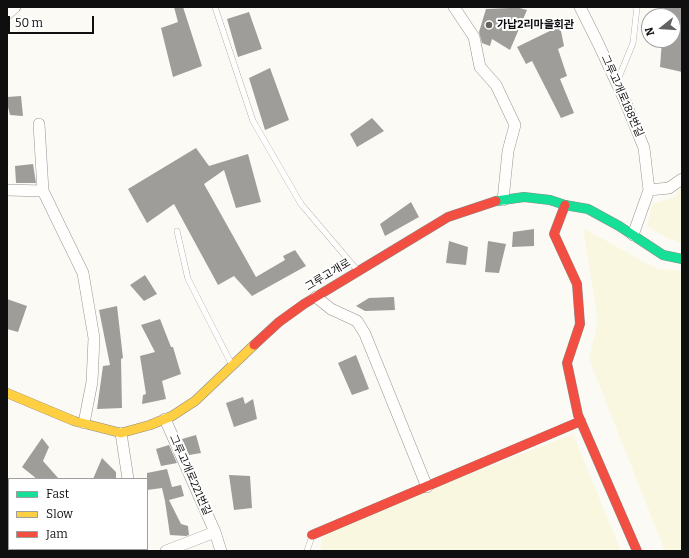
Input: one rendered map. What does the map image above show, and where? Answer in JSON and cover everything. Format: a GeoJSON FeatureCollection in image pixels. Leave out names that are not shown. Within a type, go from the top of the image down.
{"type":"FeatureCollection","features":[{"type":"Feature","properties":{"kind":"street"},"geometry":{"type":"LineString","coordinates":[[7,14],[15,7]]}},
{"type":"Feature","properties":{"kind":"street"},"geometry":{"type":"LineString","coordinates":[[454,7],[474,37],[480,67],[496,85],[515,126],[508,151],[503,200]]}},
{"type":"Feature","properties":{"kind":"street","name":"그루고개로188번길"},"geometry":{"type":"LineString","coordinates":[[580,7],[598,43],[644,148],[649,190],[633,234]]}},
{"type":"Feature","properties":{"kind":"street"},"geometry":{"type":"LineString","coordinates":[[39,124],[43,191],[83,273],[93,331],[92,382],[84,424]]}},
{"type":"Feature","properties":{"kind":"street"},"geometry":{"type":"LineString","coordinates":[[649,190],[669,188],[682,179]]}},
{"type":"Feature","properties":{"kind":"street"},"geometry":{"type":"LineString","coordinates":[[7,190],[43,191]]}},
{"type":"Feature","properties":{"kind":"street","name":"그루고개로"},"geometry":{"type":"LineString","coordinates":[[7,393],[84,424],[121,433],[150,425],[195,401],[279,322],[316,297],[448,217],[492,202],[524,197],[550,200],[565,205],[588,209],[633,234],[663,255],[682,259]]}},
{"type":"Feature","properties":{"kind":"street"},"geometry":{"type":"LineString","coordinates":[[565,205],[554,234],[577,284],[580,324],[567,363],[578,415],[637,551]]}},
{"type":"Feature","properties":{"kind":"street"},"geometry":{"type":"LineString","coordinates":[[316,297],[331,309],[357,321],[365,334],[427,487]]}},
{"type":"Feature","properties":{"kind":"street","name":"그루고개로221번길"},"geometry":{"type":"LineString","coordinates":[[165,418],[215,532],[221,551]]}},
{"type":"Feature","properties":{"kind":"street"},"geometry":{"type":"LineString","coordinates":[[312,535],[581,421]]}},
{"type":"Feature","properties":{"kind":"street"},"geometry":{"type":"LineString","coordinates":[[121,433],[128,478]]}},
{"type":"Feature","properties":{"kind":"street"},"geometry":{"type":"LineString","coordinates":[[166,551],[215,532]]}},
{"type":"Feature","properties":{"kind":"lane"},"geometry":{"type":"LineString","coordinates":[[215,7],[253,121],[301,204],[358,271]]}},
{"type":"Feature","properties":{"kind":"lane"},"geometry":{"type":"LineString","coordinates":[[616,83],[632,43],[637,7]]}},
{"type":"Feature","properties":{"kind":"lane"},"geometry":{"type":"LineString","coordinates":[[176,231],[188,279],[232,365]]}},
{"type":"Feature","properties":{"kind":"lane"},"geometry":{"type":"LineString","coordinates":[[307,551],[312,535]]}},
{"type":"Feature","properties":{"kind":"shaded area"},"geometry":{"type":"Polygon","coordinates":[[[682,184],[682,243],[667,238],[647,226],[653,204],[675,197],[682,184]]]}},
{"type":"Feature","properties":{"kind":"shaded area"},"geometry":{"type":"Polygon","coordinates":[[[583,228],[657,269],[682,271],[682,551],[665,551],[589,359],[598,322],[583,228]]]}},
{"type":"Feature","properties":{"kind":"shaded area"},"geometry":{"type":"Polygon","coordinates":[[[573,434],[621,551],[320,551],[323,531],[573,434]]]}},
{"type":"Feature","properties":{"kind":"building"},"geometry":{"type":"Polygon","coordinates":[[[174,7],[183,7],[202,66],[173,77],[161,28],[178,22],[174,7]]]}},
{"type":"Feature","properties":{"kind":"building"},"geometry":{"type":"Polygon","coordinates":[[[511,7],[527,10],[510,50],[492,39],[490,46],[482,43],[479,32],[486,9],[511,7]]]}},
{"type":"Feature","properties":{"kind":"building"},"geometry":{"type":"Polygon","coordinates":[[[682,7],[682,72],[660,67],[661,48],[681,48],[681,8],[664,8],[682,7]]]}},
{"type":"Feature","properties":{"kind":"building"},"geometry":{"type":"Polygon","coordinates":[[[249,12],[262,49],[238,57],[227,19],[249,12]]]}},
{"type":"Feature","properties":{"kind":"building"},"geometry":{"type":"Polygon","coordinates":[[[560,26],[564,46],[558,49],[567,76],[560,79],[574,113],[561,118],[532,61],[526,64],[517,47],[560,26]]]}},
{"type":"Feature","properties":{"kind":"building"},"geometry":{"type":"Polygon","coordinates":[[[270,68],[289,120],[265,130],[249,78],[270,68]]]}},
{"type":"Feature","properties":{"kind":"building"},"geometry":{"type":"Polygon","coordinates":[[[21,96],[23,116],[10,115],[7,97],[21,96]]]}},
{"type":"Feature","properties":{"kind":"building"},"geometry":{"type":"Polygon","coordinates":[[[372,118],[384,131],[357,147],[350,134],[372,118]]]}},
{"type":"Feature","properties":{"kind":"building"},"geometry":{"type":"Polygon","coordinates":[[[196,148],[209,166],[248,154],[261,202],[236,208],[224,170],[204,184],[256,277],[285,260],[283,256],[295,250],[306,266],[252,296],[234,276],[218,285],[174,204],[147,223],[128,189],[196,148]]]}},
{"type":"Feature","properties":{"kind":"building"},"geometry":{"type":"Polygon","coordinates":[[[33,164],[36,183],[16,183],[15,166],[33,164]]]}},
{"type":"Feature","properties":{"kind":"building"},"geometry":{"type":"Polygon","coordinates":[[[411,202],[419,217],[385,236],[380,224],[411,202]]]}},
{"type":"Feature","properties":{"kind":"building"},"geometry":{"type":"Polygon","coordinates":[[[534,229],[534,246],[512,247],[513,232],[534,229]]]}},
{"type":"Feature","properties":{"kind":"building"},"geometry":{"type":"Polygon","coordinates":[[[449,241],[468,247],[466,265],[446,263],[449,241]]]}},
{"type":"Feature","properties":{"kind":"building"},"geometry":{"type":"Polygon","coordinates":[[[488,241],[506,244],[499,273],[485,272],[488,241]]]}},
{"type":"Feature","properties":{"kind":"building"},"geometry":{"type":"Polygon","coordinates":[[[145,275],[157,294],[144,301],[130,285],[145,275]]]}},
{"type":"Feature","properties":{"kind":"building"},"geometry":{"type":"Polygon","coordinates":[[[394,297],[395,310],[365,311],[356,306],[369,298],[394,297]]]}},
{"type":"Feature","properties":{"kind":"building"},"geometry":{"type":"Polygon","coordinates":[[[7,299],[27,306],[18,332],[7,329],[7,299]]]}},
{"type":"Feature","properties":{"kind":"building"},"geometry":{"type":"Polygon","coordinates":[[[117,306],[123,358],[121,359],[122,408],[97,409],[103,366],[110,365],[99,310],[117,306]]]}},
{"type":"Feature","properties":{"kind":"building"},"geometry":{"type":"Polygon","coordinates":[[[160,319],[171,347],[173,347],[181,374],[162,381],[166,399],[142,404],[143,395],[146,394],[140,356],[155,352],[141,325],[160,319]]]}},
{"type":"Feature","properties":{"kind":"building"},"geometry":{"type":"Polygon","coordinates":[[[356,355],[369,389],[352,395],[338,363],[356,355]]]}},
{"type":"Feature","properties":{"kind":"building"},"geometry":{"type":"Polygon","coordinates":[[[243,397],[245,404],[253,399],[257,419],[234,427],[226,403],[243,397]]]}},
{"type":"Feature","properties":{"kind":"building"},"geometry":{"type":"Polygon","coordinates":[[[196,435],[201,453],[189,455],[182,439],[196,435]]]}},
{"type":"Feature","properties":{"kind":"building"},"geometry":{"type":"Polygon","coordinates":[[[42,438],[49,447],[43,461],[58,478],[36,478],[22,467],[42,438]]]}},
{"type":"Feature","properties":{"kind":"building"},"geometry":{"type":"Polygon","coordinates":[[[169,445],[177,463],[161,466],[156,449],[169,445]]]}},
{"type":"Feature","properties":{"kind":"building"},"geometry":{"type":"Polygon","coordinates":[[[102,458],[116,472],[116,478],[93,478],[102,458]]]}},
{"type":"Feature","properties":{"kind":"building"},"geometry":{"type":"Polygon","coordinates":[[[167,469],[172,487],[181,485],[184,496],[169,500],[181,524],[188,526],[189,535],[170,535],[162,488],[148,490],[147,473],[167,469]]]}},
{"type":"Feature","properties":{"kind":"building"},"geometry":{"type":"Polygon","coordinates":[[[229,475],[250,476],[252,508],[234,510],[229,475]]]}},
{"type":"Feature","properties":{"kind":"traffic: fast"},"geometry":{"type":"LineString","coordinates":[[496,201],[524,197],[550,200],[565,205],[588,209],[619,226],[663,255],[682,259]]}},
{"type":"Feature","properties":{"kind":"traffic: slow"},"geometry":{"type":"LineString","coordinates":[[7,393],[74,421],[121,433],[150,425],[172,416],[195,401],[254,345]]}},
{"type":"Feature","properties":{"kind":"traffic: jam"},"geometry":{"type":"LineString","coordinates":[[254,345],[279,322],[304,304],[448,217],[496,201]]}},
{"type":"Feature","properties":{"kind":"traffic: jam"},"geometry":{"type":"LineString","coordinates":[[565,205],[554,234],[577,284],[580,324],[567,363],[578,415],[637,551]]}},
{"type":"Feature","properties":{"kind":"traffic: jam"},"geometry":{"type":"LineString","coordinates":[[312,535],[581,421]]}},
{"type":"Feature","properties":{"kind":"place","name":"가납2리마을회관"},"geometry":{"type":"Point","coordinates":[489,25]}}]}
